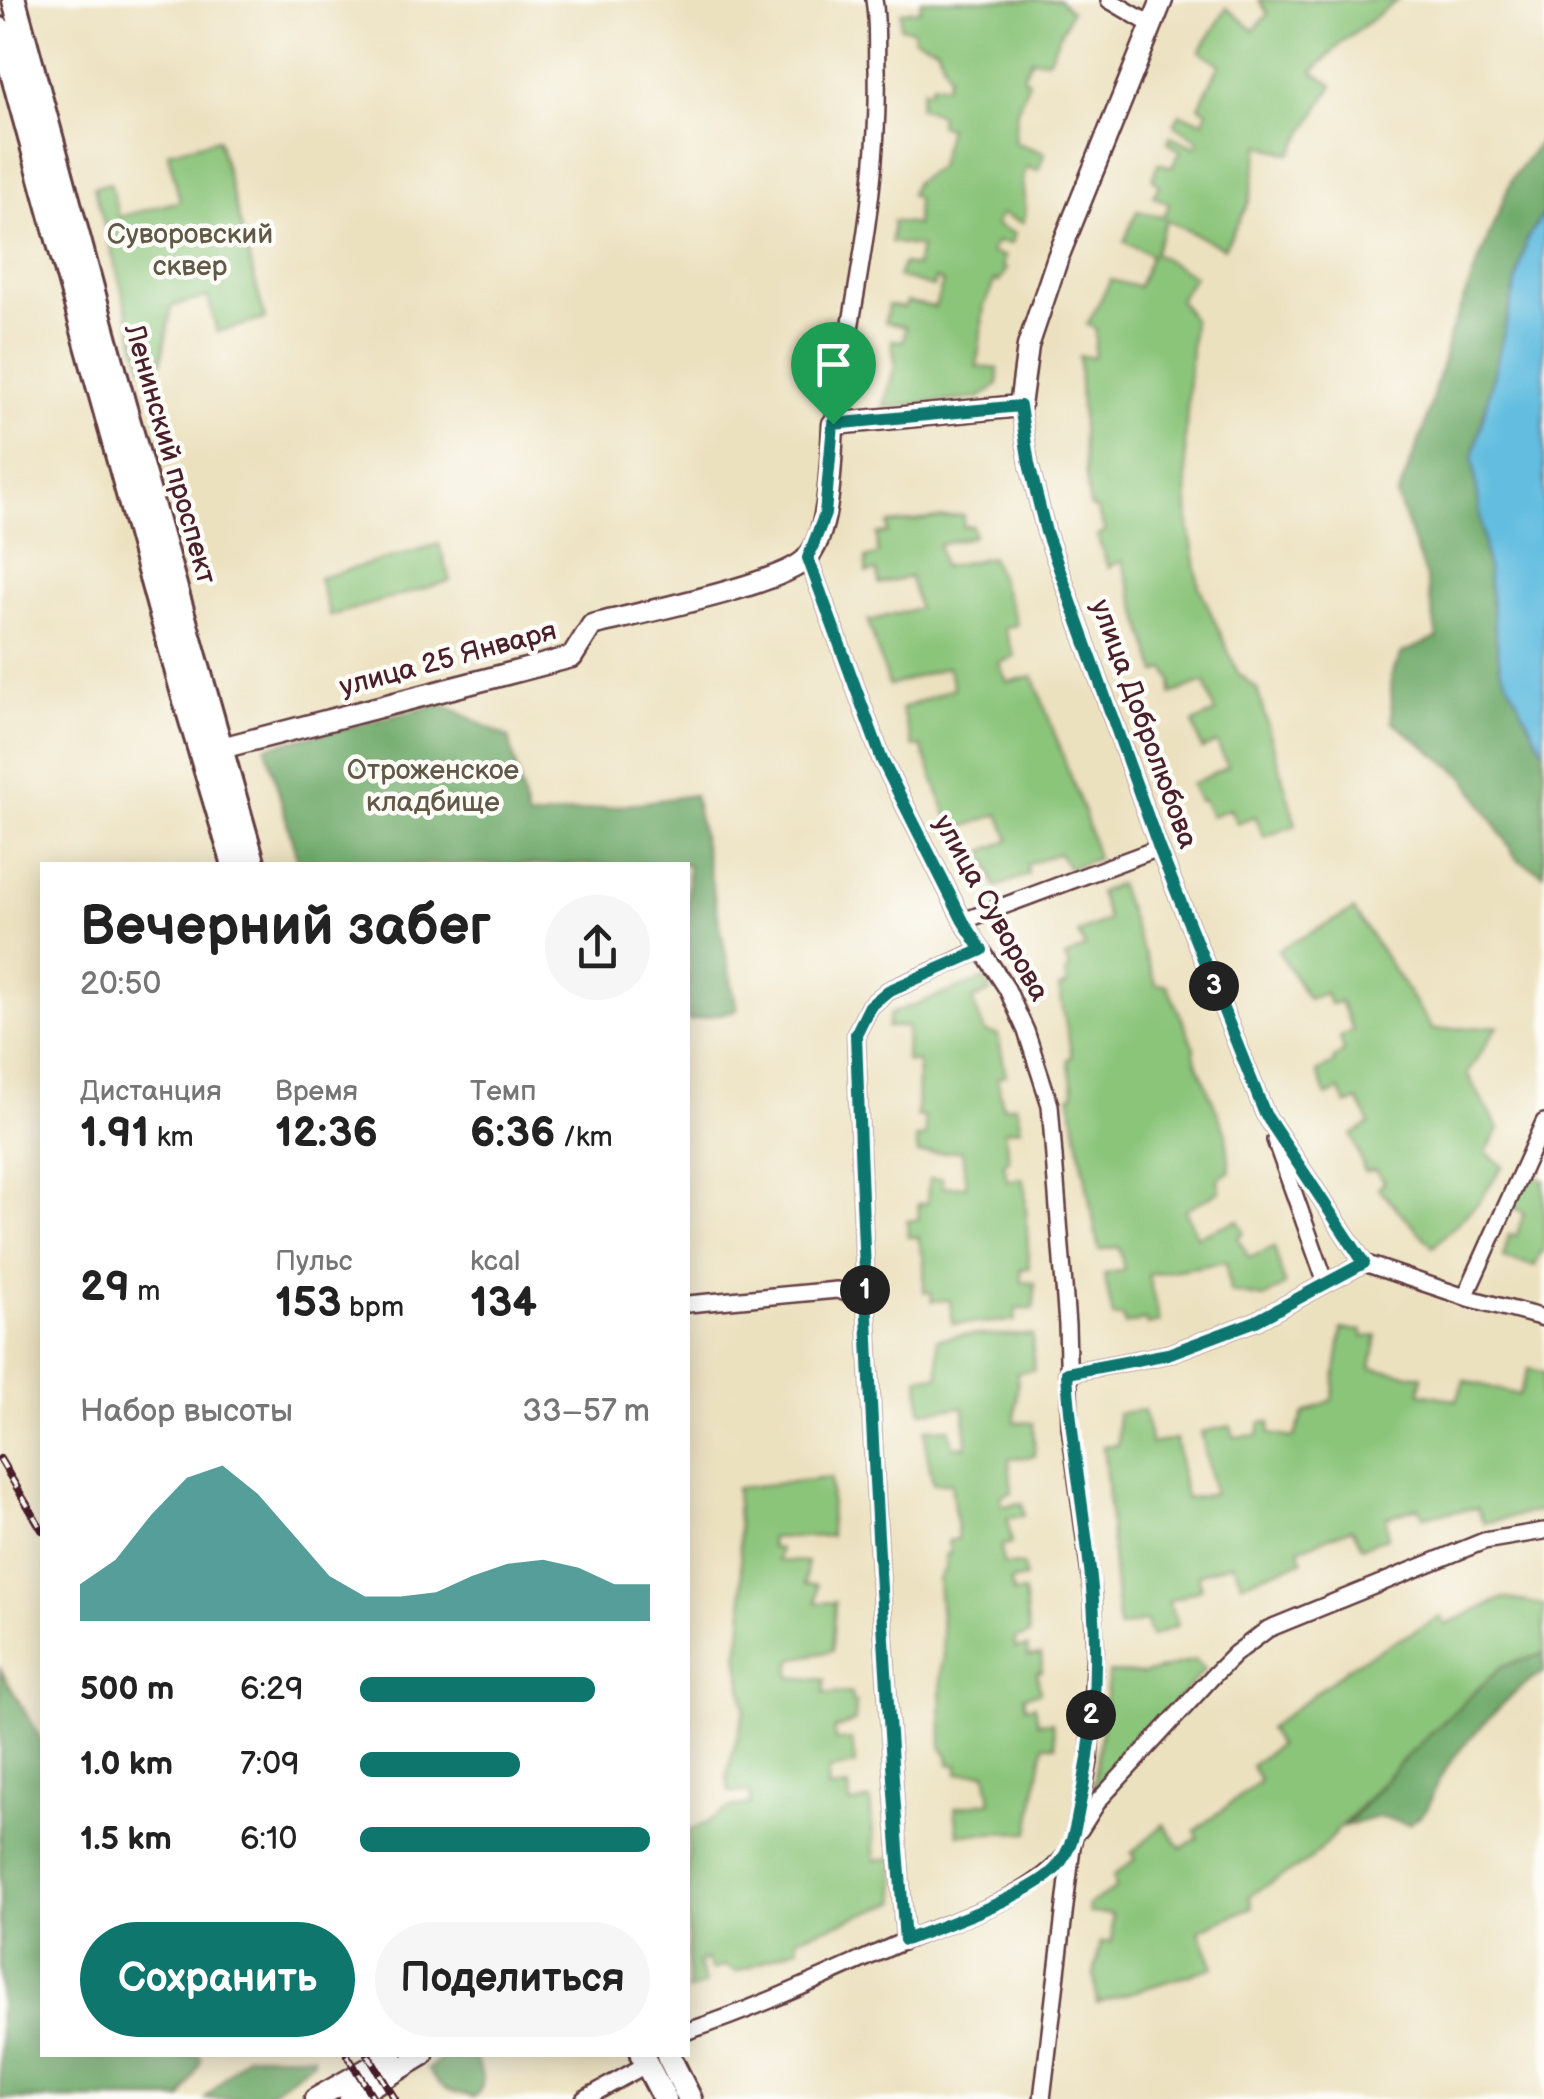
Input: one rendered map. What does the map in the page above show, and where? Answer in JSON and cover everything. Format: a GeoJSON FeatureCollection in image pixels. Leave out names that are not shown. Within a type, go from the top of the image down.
{"type":"FeatureCollection","features":[{"type":"Feature","properties":{"kind":"main road","name":"Ленинский проспект"},"geometry":{"type":"LineString","coordinates":[[14,0],[210,751],[233,862]]}},
{"type":"Feature","properties":{"kind":"main road","name":"Ленинский проспект"},"geometry":{"type":"LineString","coordinates":[[0,29],[210,751],[253,862]]}},
{"type":"Feature","properties":{"kind":"main road"},"geometry":{"type":"LineString","coordinates":[[652,2058],[665,2099]]}},
{"type":"Feature","properties":{"kind":"main road"},"geometry":{"type":"LineString","coordinates":[[652,2058],[690,2099]]}},
{"type":"Feature","properties":{"kind":"street"},"geometry":{"type":"LineString","coordinates":[[808,558],[825,514],[833,424],[864,248],[875,159],[878,115],[874,0]]}},
{"type":"Feature","properties":{"kind":"street"},"geometry":{"type":"LineString","coordinates":[[1109,0],[1150,24]]}},
{"type":"Feature","properties":{"kind":"street","name":"улица Добролюбова"},"geometry":{"type":"LineString","coordinates":[[1162,0],[1058,258],[1028,346],[1020,406],[1029,464],[1046,532],[1159,848],[1265,1114],[1364,1263]]}},
{"type":"Feature","properties":{"kind":"street"},"geometry":{"type":"LineString","coordinates":[[833,424],[1020,406]]}},
{"type":"Feature","properties":{"kind":"street","name":"улица 25 Января"},"geometry":{"type":"LineString","coordinates":[[210,751],[572,658],[592,625],[780,576],[808,558]]}},
{"type":"Feature","properties":{"kind":"street","name":"улица Суворова"},"geometry":{"type":"LineString","coordinates":[[808,558],[882,760],[963,921],[1007,989],[1050,1105],[1068,1326],[1070,1428],[1093,1597],[1096,1650],[1088,1762],[1072,1847],[1042,2099]]}},
{"type":"Feature","properties":{"kind":"street"},"geometry":{"type":"LineString","coordinates":[[963,921],[1159,848]]}},
{"type":"Feature","properties":{"kind":"street"},"geometry":{"type":"LineString","coordinates":[[905,1940],[885,1688],[856,1034],[870,1006],[888,991],[982,950]]}},
{"type":"Feature","properties":{"kind":"street"},"geometry":{"type":"LineString","coordinates":[[1265,1114],[1326,1282]]}},
{"type":"Feature","properties":{"kind":"street"},"geometry":{"type":"LineString","coordinates":[[1465,1296],[1544,1122]]}},
{"type":"Feature","properties":{"kind":"street"},"geometry":{"type":"LineString","coordinates":[[1067,1373],[1168,1354],[1256,1321],[1364,1263],[1544,1318]]}},
{"type":"Feature","properties":{"kind":"street"},"geometry":{"type":"LineString","coordinates":[[690,1304],[837,1290],[865,1299]]}},
{"type":"Feature","properties":{"kind":"street"},"geometry":{"type":"LineString","coordinates":[[690,2029],[739,2014],[982,1910],[1053,1871],[1099,1800],[1234,1654],[1268,1630],[1484,1541],[1544,1531]]}},
{"type":"Feature","properties":{"kind":"street"},"geometry":{"type":"LineString","coordinates":[[315,2099],[388,2057]]}},
{"type":"Feature","properties":{"kind":"street"},"geometry":{"type":"LineString","coordinates":[[350,2099],[420,2057]]}},
{"type":"Feature","properties":{"kind":"street"},"geometry":{"type":"LineString","coordinates":[[584,2099],[652,2058]]}},
{"type":"Feature","properties":{"kind":"green space"},"geometry":{"type":"Polygon","coordinates":[[[921,0],[1059,0],[1071,11],[1048,60],[1031,59],[1023,77],[1029,81],[1017,110],[1014,142],[1045,153],[1038,171],[1027,167],[1024,176],[1023,223],[1001,214],[995,225],[1015,234],[1011,244],[996,242],[991,253],[1005,257],[1002,266],[1007,269],[999,282],[995,280],[984,306],[977,367],[998,369],[998,385],[979,398],[884,407],[895,365],[892,340],[903,341],[906,327],[885,322],[888,305],[904,308],[907,302],[935,307],[943,282],[935,279],[933,287],[898,277],[903,264],[916,266],[920,247],[891,242],[893,221],[916,225],[917,199],[910,195],[915,182],[938,167],[948,128],[939,125],[940,115],[919,107],[923,89],[930,90],[932,83],[946,86],[949,76],[937,47],[914,38],[913,30],[900,27],[901,12],[920,10],[921,0]]]}},
{"type":"Feature","properties":{"kind":"green space"},"geometry":{"type":"Polygon","coordinates":[[[1259,0],[1398,0],[1344,40],[1313,72],[1333,85],[1291,154],[1260,145],[1249,202],[1224,248],[1166,220],[1154,253],[1194,276],[1179,300],[1193,319],[1185,442],[1189,527],[1199,586],[1238,673],[1257,689],[1296,825],[1264,837],[1255,816],[1237,823],[1230,809],[1211,816],[1191,784],[1228,767],[1217,743],[1202,749],[1193,723],[1215,713],[1205,682],[1171,694],[1172,681],[1166,669],[1157,673],[1122,561],[1108,567],[1097,536],[1105,532],[1097,510],[1090,506],[1087,488],[1079,356],[1094,357],[1096,329],[1087,325],[1111,280],[1138,287],[1151,255],[1124,242],[1137,211],[1164,217],[1169,204],[1153,196],[1159,186],[1153,179],[1158,163],[1172,167],[1181,151],[1168,143],[1170,136],[1195,147],[1199,141],[1174,124],[1180,114],[1204,122],[1207,111],[1199,106],[1220,64],[1200,51],[1227,8],[1254,30],[1268,14],[1259,0]]]}},
{"type":"Feature","properties":{"kind":"green space"},"geometry":{"type":"Polygon","coordinates":[[[1544,136],[1544,213],[1527,239],[1473,459],[1500,666],[1544,752],[1544,874],[1517,859],[1465,777],[1392,721],[1391,676],[1402,653],[1437,638],[1426,578],[1397,497],[1423,432],[1450,334],[1512,178],[1544,136]]]}},
{"type":"Feature","properties":{"kind":"green space","name":"Суворовский сквер"},"geometry":{"type":"Polygon","coordinates":[[[218,139],[265,319],[217,332],[208,297],[172,306],[161,363],[143,368],[94,187],[110,183],[119,217],[180,201],[168,152],[218,139]]]}},
{"type":"Feature","properties":{"kind":"green space"},"geometry":{"type":"Polygon","coordinates":[[[964,515],[963,527],[972,526],[974,536],[939,545],[943,567],[991,557],[1017,624],[1004,629],[1015,656],[999,663],[1007,682],[1033,676],[1085,815],[1097,859],[1068,868],[1059,853],[1027,864],[1028,875],[996,887],[984,851],[1010,840],[999,814],[953,831],[921,746],[913,747],[901,709],[954,688],[947,667],[889,686],[868,621],[918,608],[910,577],[879,584],[877,571],[866,573],[866,558],[878,554],[877,534],[888,533],[888,524],[964,515]]]}},
{"type":"Feature","properties":{"kind":"green space"},"geometry":{"type":"Polygon","coordinates":[[[439,544],[450,581],[330,616],[319,578],[439,544]]]}},
{"type":"Feature","properties":{"kind":"green space","name":"Отроженское кладбище"},"geometry":{"type":"Polygon","coordinates":[[[443,704],[509,738],[528,819],[694,795],[737,1010],[690,1021],[690,862],[298,862],[266,747],[443,704]]]}},
{"type":"Feature","properties":{"kind":"green space"},"geometry":{"type":"Polygon","coordinates":[[[1118,884],[1156,985],[1167,985],[1226,1133],[1230,1171],[1218,1179],[1220,1191],[1185,1210],[1197,1236],[1238,1220],[1244,1232],[1238,1237],[1249,1258],[1274,1247],[1285,1285],[1264,1298],[1230,1292],[1226,1262],[1148,1275],[1160,1322],[1147,1325],[1145,1320],[1125,1325],[1123,1317],[1113,1317],[1104,1274],[1124,1270],[1119,1247],[1099,1250],[1070,1096],[1074,1094],[1068,1059],[1072,1057],[1059,988],[1067,985],[1065,973],[1070,969],[1065,958],[1085,947],[1078,933],[1108,920],[1099,892],[1118,884]]]}},
{"type":"Feature","properties":{"kind":"green space"},"geometry":{"type":"Polygon","coordinates":[[[1354,910],[1433,1030],[1498,1026],[1467,1074],[1499,1129],[1486,1152],[1503,1166],[1479,1202],[1433,1247],[1378,1188],[1384,1182],[1375,1170],[1365,1172],[1352,1135],[1370,1124],[1358,1100],[1347,1105],[1339,1090],[1327,1096],[1317,1072],[1333,1064],[1334,1058],[1344,1051],[1340,1037],[1353,1030],[1340,1002],[1330,1004],[1325,993],[1308,999],[1278,950],[1354,910]]]}},
{"type":"Feature","properties":{"kind":"green space"},"geometry":{"type":"Polygon","coordinates":[[[984,979],[991,992],[972,1000],[985,1032],[998,1035],[1006,1075],[997,1077],[1003,1107],[1016,1105],[1021,1128],[1004,1131],[1009,1160],[1004,1162],[1007,1181],[1022,1178],[1025,1189],[1029,1268],[1021,1269],[1022,1282],[1035,1283],[1034,1309],[1016,1309],[1015,1321],[953,1324],[950,1300],[932,1301],[931,1292],[924,1292],[924,1260],[918,1237],[908,1237],[907,1221],[919,1219],[918,1204],[927,1203],[929,1179],[942,1178],[943,1187],[966,1186],[962,1151],[918,1154],[916,1138],[926,1137],[924,1117],[917,1117],[918,1062],[906,1061],[907,1027],[887,1027],[890,1014],[984,979]]]}},
{"type":"Feature","properties":{"kind":"green space"},"geometry":{"type":"Polygon","coordinates":[[[1527,1176],[1544,1180],[1544,1252],[1535,1266],[1503,1258],[1509,1235],[1517,1235],[1524,1212],[1512,1207],[1527,1176]]]}},
{"type":"Feature","properties":{"kind":"green space"},"geometry":{"type":"Polygon","coordinates":[[[1342,1329],[1363,1331],[1363,1337],[1377,1336],[1371,1368],[1422,1376],[1420,1393],[1457,1400],[1464,1380],[1519,1395],[1529,1368],[1544,1373],[1540,1396],[1544,1397],[1544,1510],[1484,1523],[1477,1508],[1423,1516],[1419,1507],[1386,1517],[1388,1537],[1362,1547],[1352,1528],[1299,1549],[1302,1561],[1242,1583],[1233,1563],[1198,1574],[1202,1588],[1168,1602],[1178,1625],[1150,1637],[1146,1621],[1119,1628],[1103,1446],[1118,1445],[1117,1413],[1144,1410],[1151,1444],[1176,1439],[1185,1499],[1214,1494],[1201,1432],[1231,1426],[1234,1437],[1258,1435],[1261,1422],[1270,1422],[1269,1434],[1294,1438],[1304,1413],[1332,1400],[1342,1329]]]}},
{"type":"Feature","properties":{"kind":"green space"},"geometry":{"type":"Polygon","coordinates":[[[960,1335],[1032,1335],[1034,1370],[1018,1372],[1015,1422],[1033,1423],[1035,1456],[1009,1459],[1012,1492],[1001,1496],[1002,1506],[1023,1503],[1024,1516],[1007,1518],[1012,1543],[1001,1546],[1003,1564],[1023,1565],[1025,1578],[1011,1581],[1013,1593],[1024,1592],[1029,1635],[1015,1638],[1015,1648],[1028,1647],[1028,1657],[1041,1655],[1042,1671],[1037,1672],[1040,1692],[1024,1696],[1026,1707],[1035,1705],[1038,1723],[1052,1722],[1056,1745],[1044,1745],[1029,1832],[958,1834],[955,1808],[991,1801],[986,1772],[958,1774],[958,1765],[949,1764],[942,1748],[944,1659],[938,1580],[946,1567],[945,1555],[950,1554],[948,1541],[958,1539],[951,1483],[933,1483],[926,1429],[949,1428],[953,1447],[967,1446],[964,1407],[921,1411],[919,1377],[939,1376],[937,1339],[960,1335]]]}},
{"type":"Feature","properties":{"kind":"green space"},"geometry":{"type":"Polygon","coordinates":[[[831,1478],[830,1536],[770,1538],[771,1548],[780,1549],[778,1561],[807,1562],[805,1584],[817,1585],[816,1603],[835,1602],[832,1651],[792,1659],[790,1677],[825,1680],[824,1694],[851,1693],[852,1702],[856,1702],[855,1721],[834,1729],[835,1741],[852,1740],[855,1765],[829,1770],[828,1789],[849,1787],[850,1804],[870,1800],[875,1860],[893,1858],[897,1902],[797,1938],[798,1947],[737,1972],[725,1966],[712,1971],[707,1960],[698,1963],[705,1985],[690,1990],[690,1830],[731,1808],[751,1804],[750,1792],[729,1792],[727,1774],[745,1709],[738,1652],[744,1616],[736,1488],[831,1478]]]}},
{"type":"Feature","properties":{"kind":"green space"},"geometry":{"type":"Polygon","coordinates":[[[1503,1598],[1544,1605],[1544,1653],[1502,1666],[1406,1757],[1311,1859],[1249,1896],[1252,1907],[1199,1930],[1214,1967],[1097,2003],[1094,1974],[1101,1942],[1112,1942],[1112,1914],[1089,1913],[1088,1905],[1115,1889],[1113,1876],[1135,1859],[1131,1853],[1164,1824],[1181,1848],[1198,1838],[1195,1831],[1260,1781],[1251,1766],[1278,1745],[1268,1729],[1353,1664],[1441,1617],[1445,1625],[1503,1598]]]}},
{"type":"Feature","properties":{"kind":"green space"},"geometry":{"type":"Polygon","coordinates":[[[1544,1653],[1544,1672],[1502,1705],[1471,1737],[1446,1768],[1427,1808],[1418,1817],[1409,1824],[1378,1817],[1345,1826],[1406,1757],[1502,1666],[1544,1653]]]}},
{"type":"Feature","properties":{"kind":"green space"},"geometry":{"type":"Polygon","coordinates":[[[1195,1660],[1205,1669],[1094,1786],[1109,1673],[1144,1674],[1195,1660]]]}},
{"type":"Feature","properties":{"kind":"green space"},"geometry":{"type":"Polygon","coordinates":[[[0,1669],[40,1738],[40,2057],[200,2057],[201,2061],[182,2099],[0,2099],[0,1669]]]}},
{"type":"Feature","properties":{"kind":"green space"},"geometry":{"type":"Polygon","coordinates":[[[244,2057],[313,2057],[261,2099],[205,2099],[244,2057]]]}},
{"type":"Feature","properties":{"kind":"green space"},"geometry":{"type":"Polygon","coordinates":[[[443,2057],[474,2057],[481,2073],[479,2092],[474,2097],[447,2089],[428,2069],[443,2057]]]}},
{"type":"Feature","properties":{"kind":"water"},"geometry":{"type":"Polygon","coordinates":[[[1544,213],[1544,752],[1500,667],[1473,458],[1527,239],[1544,213]]]}},
{"type":"Feature","properties":{"kind":"railway"},"geometry":{"type":"LineString","coordinates":[[0,1459],[40,1527]]}},
{"type":"Feature","properties":{"kind":"railway"},"geometry":{"type":"LineString","coordinates":[[348,2057],[374,2099]]}},
{"type":"Feature","properties":{"kind":"railway"},"geometry":{"type":"LineString","coordinates":[[369,2057],[395,2099]]}},
{"type":"Feature","properties":{"kind":"route"},"geometry":{"type":"LineString","coordinates":[[1020,406],[1046,532],[1159,848],[1265,1114],[1364,1263],[1256,1321],[1168,1354],[1067,1373],[1096,1650],[1088,1762],[1072,1847],[1053,1871],[1033,1884],[982,1910],[905,1940],[885,1688],[856,1034],[870,1006],[888,991],[982,950],[963,921],[882,760],[808,558],[828,500],[833,424],[1020,406]]}}]}
